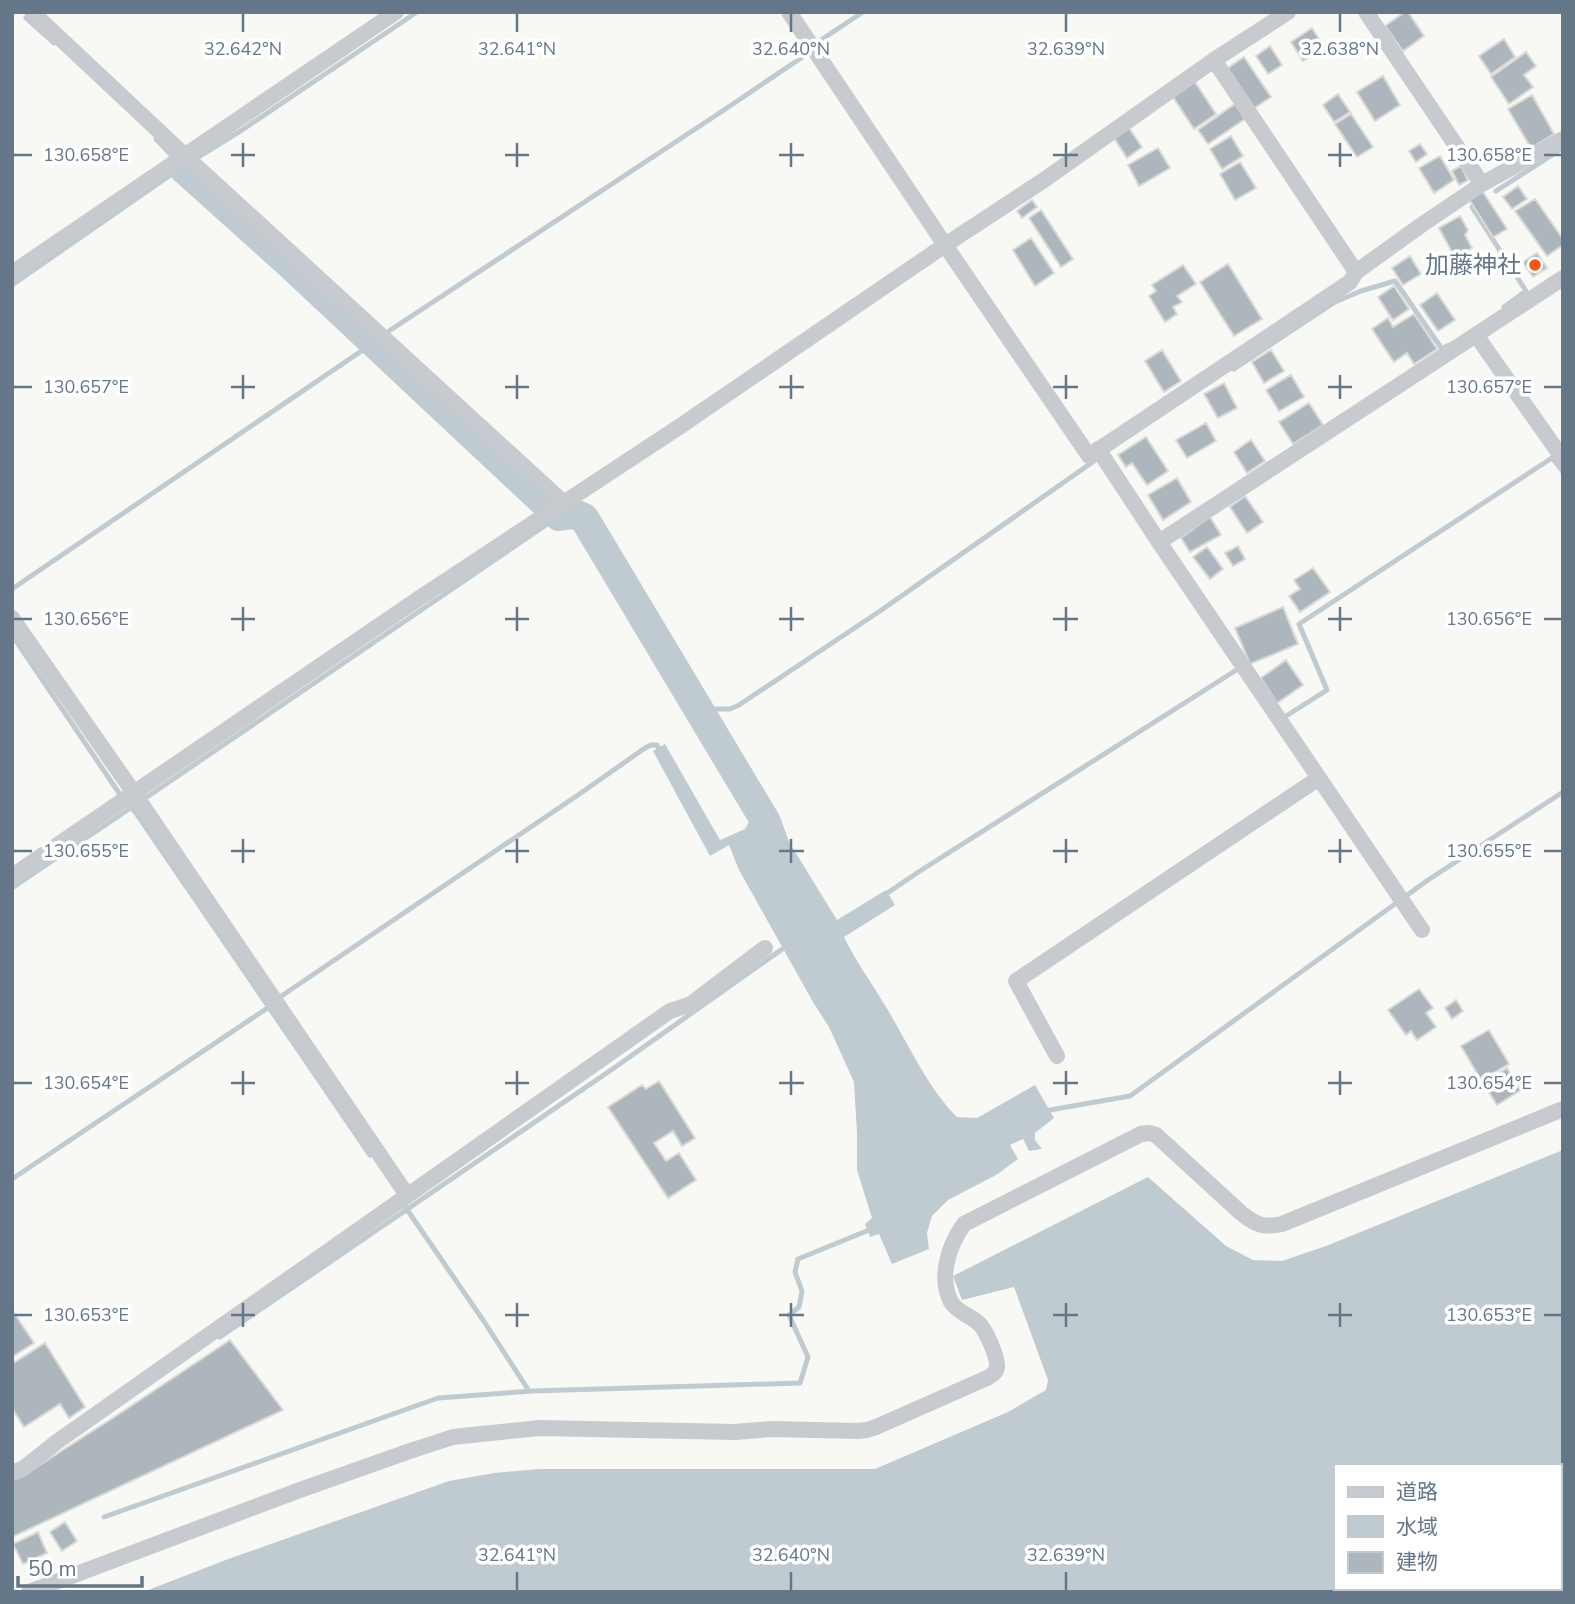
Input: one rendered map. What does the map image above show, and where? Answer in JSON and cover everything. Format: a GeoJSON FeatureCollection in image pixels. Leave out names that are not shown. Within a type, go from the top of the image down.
{"type":"FeatureCollection","features":[{"type":"Feature","properties":{"kind":"street"},"geometry":{"type":"LineString","coordinates":[[32,12],[183,160],[557,507]]}},
{"type":"Feature","properties":{"kind":"street"},"geometry":{"type":"LineString","coordinates":[[12,273],[183,160],[396,12]]}},
{"type":"Feature","properties":{"kind":"street"},"geometry":{"type":"LineString","coordinates":[[789,12],[1089,456],[1101,453],[1350,282],[1356,272],[1482,184],[1563,139]]}},
{"type":"Feature","properties":{"kind":"street"},"geometry":{"type":"LineString","coordinates":[[12,876],[406,607],[1044,180],[1214,60],[1288,12]]}},
{"type":"Feature","properties":{"kind":"street"},"geometry":{"type":"LineString","coordinates":[[1366,12],[1482,184]]}},
{"type":"Feature","properties":{"kind":"street"},"geometry":{"type":"LineString","coordinates":[[1214,60],[1356,272]]}},
{"type":"Feature","properties":{"kind":"street"},"geometry":{"type":"LineString","coordinates":[[1159,542],[1563,278]]}},
{"type":"Feature","properties":{"kind":"street"},"geometry":{"type":"LineString","coordinates":[[1476,335],[1560,455]]}},
{"type":"Feature","properties":{"kind":"street"},"geometry":{"type":"LineString","coordinates":[[1101,453],[1422,930]]}},
{"type":"Feature","properties":{"kind":"street"},"geometry":{"type":"LineString","coordinates":[[12,618],[407,1195]]}},
{"type":"Feature","properties":{"kind":"street"},"geometry":{"type":"LineString","coordinates":[[1057,1056],[1016,981],[1319,778]]}},
{"type":"Feature","properties":{"kind":"street"},"geometry":{"type":"LineString","coordinates":[[12,1473],[24,1468],[58,1441],[670,1011],[691,1004],[765,948]]}},
{"type":"Feature","properties":{"kind":"street"},"geometry":{"type":"LineString","coordinates":[[29,1592],[300,1490],[453,1437],[539,1428],[742,1432],[772,1429],[858,1431],[876,1427],[994,1374],[996,1360],[984,1329],[951,1303],[944,1280],[951,1248],[964,1224],[1141,1134],[1156,1135],[1241,1213],[1255,1224],[1269,1227],[1563,1109]]}},
{"type":"Feature","properties":{"kind":"water"},"geometry":{"type":"Polygon","coordinates":[[[665,744],[720,840],[745,829],[753,815],[767,806],[837,920],[886,890],[895,905],[844,937],[927,1079],[957,1117],[977,1118],[1035,1085],[1054,1118],[1035,1133],[1035,1140],[1042,1149],[1029,1151],[1023,1139],[1010,1145],[1018,1159],[996,1175],[948,1200],[932,1216],[927,1233],[929,1249],[892,1264],[879,1234],[870,1237],[865,1224],[872,1218],[857,1170],[854,1082],[829,1027],[739,870],[729,845],[710,856],[653,751],[665,744]]]}},
{"type":"Feature","properties":{"kind":"water"},"geometry":{"type":"Polygon","coordinates":[[[1563,1150],[1563,1592],[143,1592],[449,1481],[494,1473],[539,1469],[875,1469],[1008,1412],[1046,1390],[1048,1380],[1014,1287],[962,1300],[953,1276],[1148,1177],[1226,1246],[1253,1260],[1282,1261],[1326,1246],[1563,1150]]]}},
{"type":"Feature","properties":{"kind":"building"},"geometry":{"type":"Polygon","coordinates":[[[1408,12],[1424,36],[1403,51],[1385,26],[1408,12]]]}},
{"type":"Feature","properties":{"kind":"building"},"geometry":{"type":"Polygon","coordinates":[[[1312,28],[1324,47],[1303,61],[1291,42],[1312,28]]]}},
{"type":"Feature","properties":{"kind":"building"},"geometry":{"type":"Polygon","coordinates":[[[1504,39],[1515,57],[1491,74],[1479,56],[1504,39]]]}},
{"type":"Feature","properties":{"kind":"building"},"geometry":{"type":"Polygon","coordinates":[[[1270,46],[1282,65],[1268,74],[1256,56],[1270,46]]]}},
{"type":"Feature","properties":{"kind":"building"},"geometry":{"type":"Polygon","coordinates":[[[1526,52],[1536,66],[1524,75],[1533,87],[1509,104],[1491,77],[1526,52]]]}},
{"type":"Feature","properties":{"kind":"building"},"geometry":{"type":"Polygon","coordinates":[[[1244,57],[1271,97],[1253,109],[1225,70],[1244,57]]]}},
{"type":"Feature","properties":{"kind":"building"},"geometry":{"type":"Polygon","coordinates":[[[1383,76],[1400,105],[1375,121],[1357,92],[1383,76]]]}},
{"type":"Feature","properties":{"kind":"building"},"geometry":{"type":"Polygon","coordinates":[[[1195,82],[1216,114],[1194,129],[1173,97],[1195,82]]]}},
{"type":"Feature","properties":{"kind":"building"},"geometry":{"type":"Polygon","coordinates":[[[1338,94],[1350,112],[1334,122],[1323,105],[1338,94]]]}},
{"type":"Feature","properties":{"kind":"building"},"geometry":{"type":"Polygon","coordinates":[[[1532,95],[1554,134],[1531,148],[1508,109],[1532,95]]]}},
{"type":"Feature","properties":{"kind":"building"},"geometry":{"type":"Polygon","coordinates":[[[1235,104],[1245,119],[1208,144],[1198,130],[1235,104]]]}},
{"type":"Feature","properties":{"kind":"building"},"geometry":{"type":"Polygon","coordinates":[[[1351,114],[1373,147],[1357,157],[1335,124],[1351,114]]]}},
{"type":"Feature","properties":{"kind":"building"},"geometry":{"type":"Polygon","coordinates":[[[1129,128],[1142,147],[1127,158],[1114,138],[1129,128]]]}},
{"type":"Feature","properties":{"kind":"building"},"geometry":{"type":"Polygon","coordinates":[[[1231,136],[1243,156],[1222,169],[1210,149],[1231,136]]]}},
{"type":"Feature","properties":{"kind":"building"},"geometry":{"type":"Polygon","coordinates":[[[1420,144],[1427,154],[1416,162],[1409,151],[1420,144]]]}},
{"type":"Feature","properties":{"kind":"building"},"geometry":{"type":"Polygon","coordinates":[[[1158,148],[1170,168],[1139,186],[1128,165],[1158,148]]]}},
{"type":"Feature","properties":{"kind":"building"},"geometry":{"type":"Polygon","coordinates":[[[1440,156],[1454,180],[1434,193],[1419,168],[1440,156]]]}},
{"type":"Feature","properties":{"kind":"building"},"geometry":{"type":"Polygon","coordinates":[[[1240,162],[1256,188],[1235,200],[1220,174],[1240,162]]]}},
{"type":"Feature","properties":{"kind":"building"},"geometry":{"type":"Polygon","coordinates":[[[1461,166],[1468,180],[1459,185],[1452,171],[1461,166]]]}},
{"type":"Feature","properties":{"kind":"building"},"geometry":{"type":"Polygon","coordinates":[[[1518,186],[1527,199],[1512,209],[1503,197],[1518,186]]]}},
{"type":"Feature","properties":{"kind":"building"},"geometry":{"type":"Polygon","coordinates":[[[1483,192],[1507,229],[1493,237],[1469,199],[1483,192]]]}},
{"type":"Feature","properties":{"kind":"building"},"geometry":{"type":"Polygon","coordinates":[[[1535,199],[1563,239],[1563,245],[1547,256],[1515,211],[1535,199]]]}},
{"type":"Feature","properties":{"kind":"building"},"geometry":{"type":"Polygon","coordinates":[[[1032,200],[1037,207],[1022,218],[1017,211],[1032,200]]]}},
{"type":"Feature","properties":{"kind":"building"},"geometry":{"type":"Polygon","coordinates":[[[1041,210],[1073,259],[1061,267],[1029,218],[1041,210]]]}},
{"type":"Feature","properties":{"kind":"building"},"geometry":{"type":"Polygon","coordinates":[[[1460,216],[1468,230],[1465,235],[1472,248],[1455,258],[1439,228],[1460,216]]]}},
{"type":"Feature","properties":{"kind":"building"},"geometry":{"type":"Polygon","coordinates":[[[1031,238],[1054,273],[1035,286],[1013,250],[1031,238]]]}},
{"type":"Feature","properties":{"kind":"building","name":"加藤神社"},"geometry":{"type":"Polygon","coordinates":[[[1537,253],[1547,268],[1533,277],[1523,262],[1537,253]]]}},
{"type":"Feature","properties":{"kind":"building"},"geometry":{"type":"Polygon","coordinates":[[[1410,256],[1421,274],[1403,285],[1392,268],[1410,256]]]}},
{"type":"Feature","properties":{"kind":"building"},"geometry":{"type":"Polygon","coordinates":[[[1228,264],[1262,319],[1234,336],[1200,282],[1228,264]]]}},
{"type":"Feature","properties":{"kind":"building"},"geometry":{"type":"Polygon","coordinates":[[[1183,265],[1196,284],[1177,296],[1182,302],[1173,307],[1177,314],[1165,322],[1149,296],[1156,291],[1152,285],[1183,265]]]}},
{"type":"Feature","properties":{"kind":"building"},"geometry":{"type":"Polygon","coordinates":[[[1394,286],[1409,309],[1393,320],[1378,297],[1394,286]]]}},
{"type":"Feature","properties":{"kind":"building"},"geometry":{"type":"Polygon","coordinates":[[[1437,293],[1455,320],[1438,331],[1420,305],[1437,293]]]}},
{"type":"Feature","properties":{"kind":"building"},"geometry":{"type":"Polygon","coordinates":[[[1414,314],[1437,349],[1414,364],[1407,353],[1394,362],[1372,329],[1388,318],[1393,327],[1414,314]]]}},
{"type":"Feature","properties":{"kind":"building"},"geometry":{"type":"Polygon","coordinates":[[[1162,350],[1181,381],[1164,392],[1145,361],[1162,350]]]}},
{"type":"Feature","properties":{"kind":"building"},"geometry":{"type":"Polygon","coordinates":[[[1271,350],[1284,371],[1264,383],[1252,362],[1271,350]]]}},
{"type":"Feature","properties":{"kind":"building"},"geometry":{"type":"Polygon","coordinates":[[[1291,375],[1304,397],[1279,411],[1266,390],[1291,375]]]}},
{"type":"Feature","properties":{"kind":"building"},"geometry":{"type":"Polygon","coordinates":[[[1224,383],[1237,408],[1218,418],[1204,394],[1224,383]]]}},
{"type":"Feature","properties":{"kind":"building"},"geometry":{"type":"Polygon","coordinates":[[[1309,403],[1323,425],[1293,444],[1279,422],[1309,403]]]}},
{"type":"Feature","properties":{"kind":"building"},"geometry":{"type":"Polygon","coordinates":[[[1206,423],[1216,441],[1187,458],[1176,440],[1206,423]]]}},
{"type":"Feature","properties":{"kind":"building"},"geometry":{"type":"Polygon","coordinates":[[[1146,437],[1168,471],[1147,485],[1132,463],[1126,467],[1118,455],[1146,437]]]}},
{"type":"Feature","properties":{"kind":"building"},"geometry":{"type":"Polygon","coordinates":[[[1251,440],[1265,461],[1247,473],[1234,452],[1251,440]]]}},
{"type":"Feature","properties":{"kind":"building"},"geometry":{"type":"Polygon","coordinates":[[[1177,478],[1191,502],[1163,520],[1148,495],[1177,478]]]}},
{"type":"Feature","properties":{"kind":"building"},"geometry":{"type":"Polygon","coordinates":[[[1245,496],[1263,522],[1247,533],[1230,507],[1245,496]]]}},
{"type":"Feature","properties":{"kind":"building"},"geometry":{"type":"Polygon","coordinates":[[[1210,517],[1221,535],[1190,552],[1181,538],[1210,517]]]}},
{"type":"Feature","properties":{"kind":"building"},"geometry":{"type":"Polygon","coordinates":[[[1238,546],[1245,559],[1233,566],[1225,553],[1238,546]]]}},
{"type":"Feature","properties":{"kind":"building"},"geometry":{"type":"Polygon","coordinates":[[[1207,547],[1223,569],[1210,579],[1193,557],[1207,547]]]}},
{"type":"Feature","properties":{"kind":"building"},"geometry":{"type":"Polygon","coordinates":[[[1313,568],[1330,592],[1300,612],[1289,596],[1300,589],[1294,580],[1313,568]]]}},
{"type":"Feature","properties":{"kind":"building"},"geometry":{"type":"Polygon","coordinates":[[[1283,607],[1298,644],[1250,664],[1235,628],[1283,607]]]}},
{"type":"Feature","properties":{"kind":"building"},"geometry":{"type":"Polygon","coordinates":[[[1286,660],[1303,685],[1277,703],[1261,678],[1286,660]]]}},
{"type":"Feature","properties":{"kind":"building"},"geometry":{"type":"Polygon","coordinates":[[[1419,989],[1433,1008],[1426,1013],[1436,1027],[1417,1040],[1411,1031],[1406,1035],[1388,1010],[1419,989]]]}},
{"type":"Feature","properties":{"kind":"building"},"geometry":{"type":"Polygon","coordinates":[[[1456,1000],[1463,1011],[1452,1019],[1445,1008],[1456,1000]]]}},
{"type":"Feature","properties":{"kind":"building"},"geometry":{"type":"Polygon","coordinates":[[[1489,1030],[1509,1064],[1481,1080],[1461,1046],[1489,1030]]]}},
{"type":"Feature","properties":{"kind":"building"},"geometry":{"type":"Polygon","coordinates":[[[1507,1068],[1521,1090],[1497,1105],[1483,1083],[1507,1068]]]}},
{"type":"Feature","properties":{"kind":"building"},"geometry":{"type":"Polygon","coordinates":[[[659,1081],[695,1138],[682,1146],[673,1131],[654,1143],[666,1161],[679,1153],[696,1180],[668,1198],[608,1107],[642,1085],[646,1089],[659,1081]]]}},
{"type":"Feature","properties":{"kind":"building"},"geometry":{"type":"Polygon","coordinates":[[[12,1310],[34,1343],[12,1357],[12,1310]]]}},
{"type":"Feature","properties":{"kind":"building"},"geometry":{"type":"Polygon","coordinates":[[[230,1340],[283,1410],[12,1537],[12,1480],[32,1470],[230,1340]]]}},
{"type":"Feature","properties":{"kind":"building"},"geometry":{"type":"Polygon","coordinates":[[[45,1343],[85,1407],[69,1418],[60,1404],[24,1427],[12,1408],[12,1364],[45,1343]]]}},
{"type":"Feature","properties":{"kind":"building"},"geometry":{"type":"Polygon","coordinates":[[[65,1522],[77,1541],[62,1551],[50,1532],[65,1522]]]}},
{"type":"Feature","properties":{"kind":"building"},"geometry":{"type":"Polygon","coordinates":[[[38,1532],[47,1553],[23,1564],[13,1544],[38,1532]]]}},
{"type":"Feature","properties":{"kind":"waterway"},"geometry":{"type":"LineString","coordinates":[[12,285],[182,167],[242,130],[417,12]]}},
{"type":"Feature","properties":{"kind":"waterway"},"geometry":{"type":"LineString","coordinates":[[818,42],[863,12]]}},
{"type":"Feature","properties":{"kind":"waterway"},"geometry":{"type":"LineString","coordinates":[[26,18],[54,43]]}},
{"type":"Feature","properties":{"kind":"waterway"},"geometry":{"type":"LineString","coordinates":[[389,331],[810,52]]}},
{"type":"Feature","properties":{"kind":"waterway"},"geometry":{"type":"LineString","coordinates":[[156,139],[175,159]]}},
{"type":"Feature","properties":{"kind":"waterway"},"geometry":{"type":"LineString","coordinates":[[1496,191],[1563,148]]}},
{"type":"Feature","properties":{"kind":"waterway"},"geometry":{"type":"LineString","coordinates":[[182,167],[291,265],[559,516],[574,514],[584,518],[766,822],[775,847]]}},
{"type":"Feature","properties":{"kind":"waterway"},"geometry":{"type":"LineString","coordinates":[[1472,207],[1526,291],[1504,307]]}},
{"type":"Feature","properties":{"kind":"waterway"},"geometry":{"type":"LineString","coordinates":[[1234,369],[1335,302],[1395,281],[1442,349],[1447,346]]}},
{"type":"Feature","properties":{"kind":"waterway"},"geometry":{"type":"LineString","coordinates":[[12,589],[379,339]]}},
{"type":"Feature","properties":{"kind":"waterway"},"geometry":{"type":"LineString","coordinates":[[1283,718],[1327,690],[1299,624],[1558,454]]}},
{"type":"Feature","properties":{"kind":"waterway"},"geometry":{"type":"LineString","coordinates":[[698,709],[730,709],[739,705],[880,611],[1097,459]]}},
{"type":"Feature","properties":{"kind":"waterway"},"geometry":{"type":"LineString","coordinates":[[1554,460],[1563,472]]}},
{"type":"Feature","properties":{"kind":"waterway"},"geometry":{"type":"LineString","coordinates":[[144,799],[559,516]]}},
{"type":"Feature","properties":{"kind":"waterway"},"geometry":{"type":"LineString","coordinates":[[12,635],[119,793]]}},
{"type":"Feature","properties":{"kind":"waterway"},"geometry":{"type":"LineString","coordinates":[[883,896],[1238,669],[1240,671]]}},
{"type":"Feature","properties":{"kind":"waterway"},"geometry":{"type":"LineString","coordinates":[[12,1179],[269,1007],[645,748],[657,745],[661,753]]}},
{"type":"Feature","properties":{"kind":"waterway"},"geometry":{"type":"LineString","coordinates":[[1044,1111],[1130,1096],[1428,880],[1563,792]]}},
{"type":"Feature","properties":{"kind":"waterway"},"geometry":{"type":"LineString","coordinates":[[130,806],[370,1155]]}},
{"type":"Feature","properties":{"kind":"waterway"},"geometry":{"type":"LineString","coordinates":[[12,888],[132,807]]}},
{"type":"Feature","properties":{"kind":"waterway"},"geometry":{"type":"LineString","coordinates":[[220,1337],[614,1068],[788,945]]}},
{"type":"Feature","properties":{"kind":"waterway"},"geometry":{"type":"LineString","coordinates":[[406,1208],[529,1391]]}},
{"type":"Feature","properties":{"kind":"waterway"},"geometry":{"type":"LineString","coordinates":[[104,1517],[438,1398],[533,1391],[800,1383],[808,1357],[789,1315],[799,1307],[802,1291],[795,1272],[798,1259],[874,1228]]}},
{"type":"Feature","properties":{"kind":"place","name":"加藤神社"},"geometry":{"type":"Point","coordinates":[1535,265]}}]}
